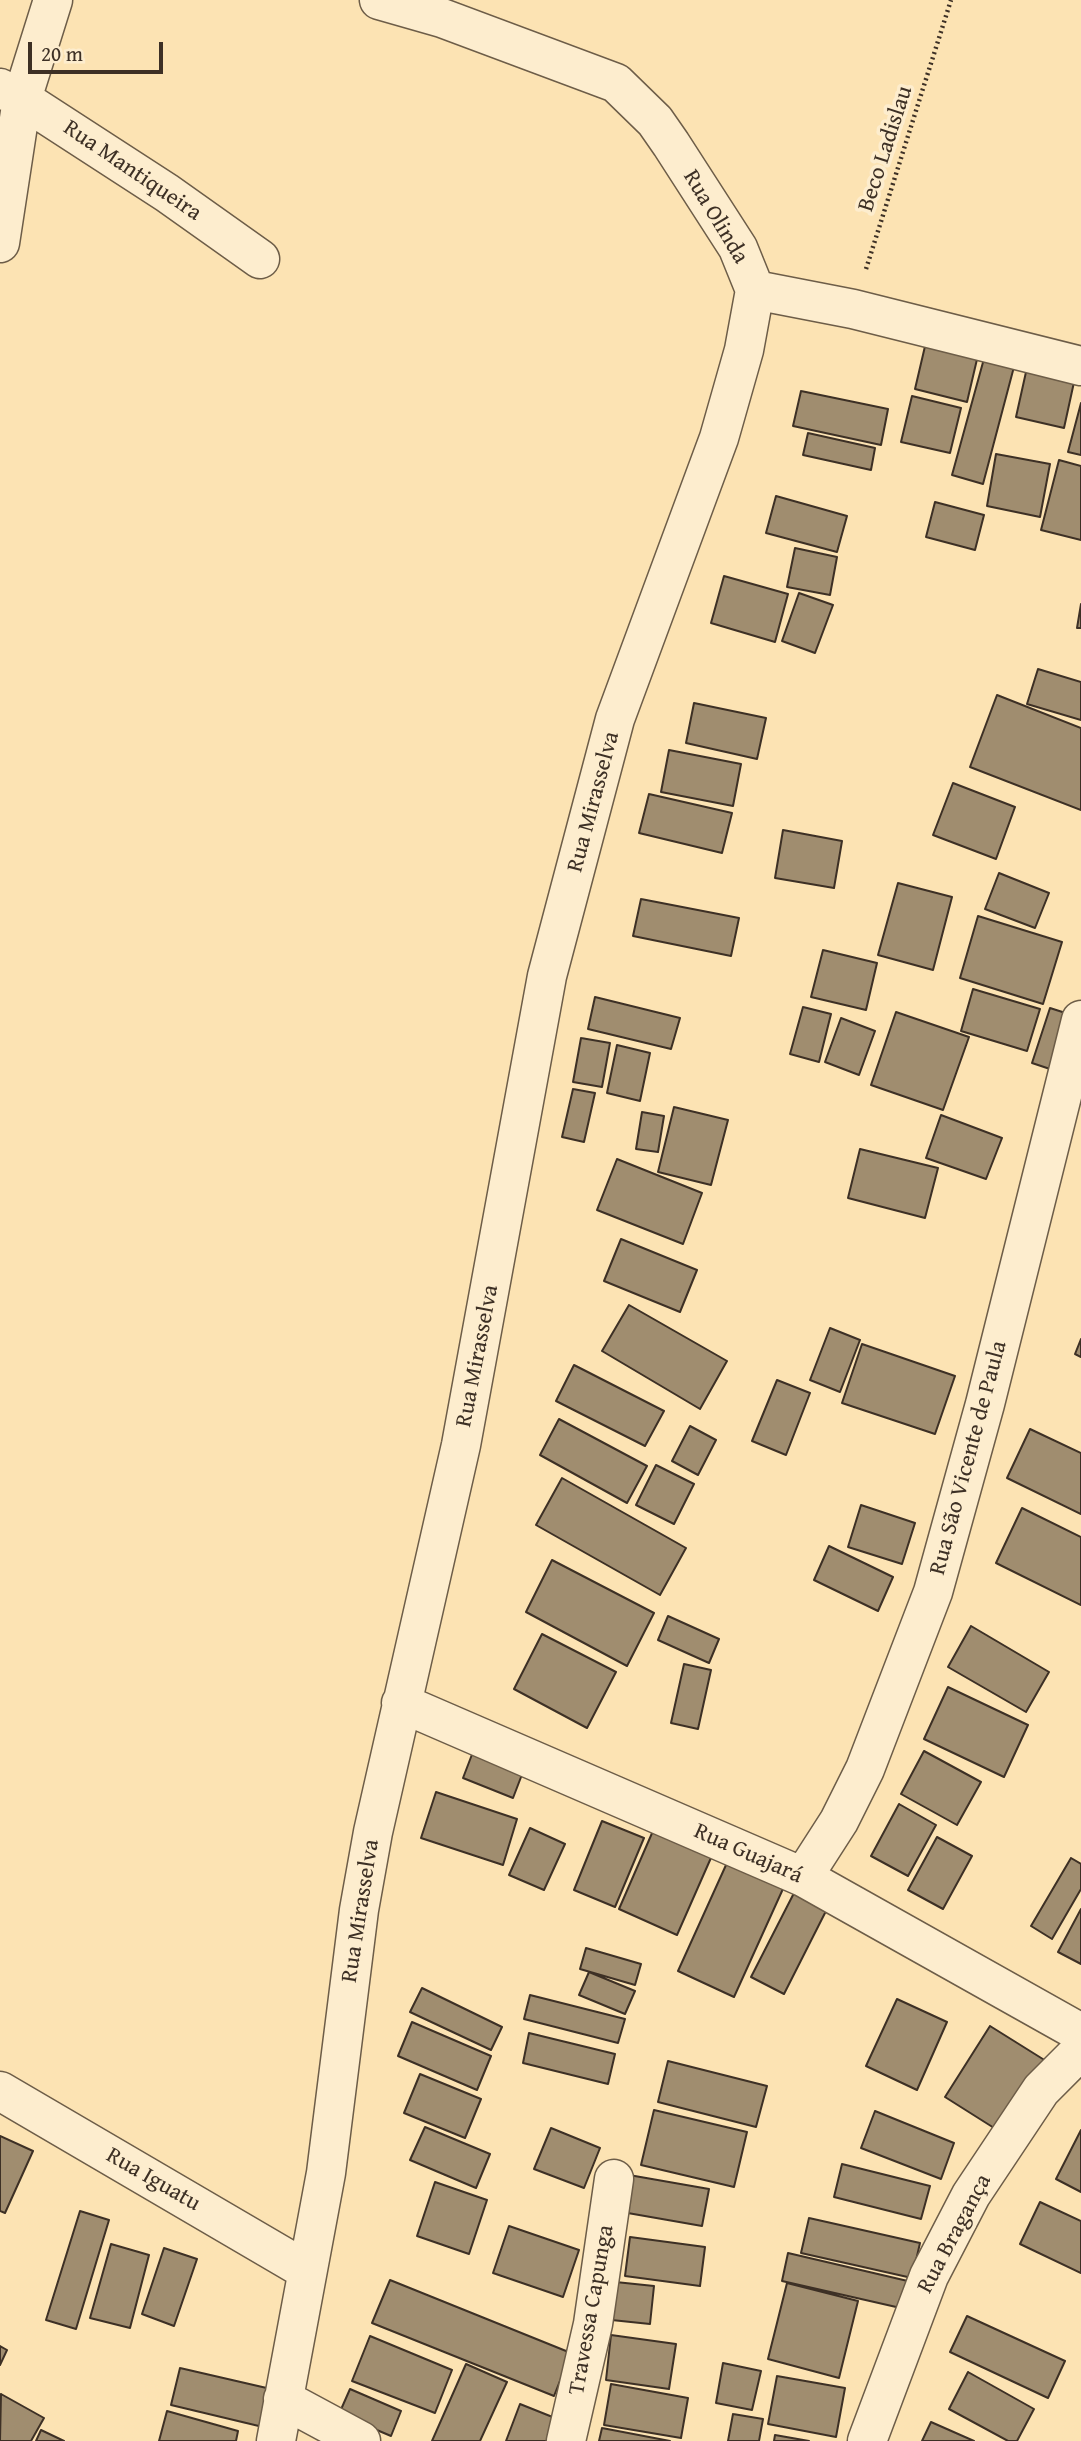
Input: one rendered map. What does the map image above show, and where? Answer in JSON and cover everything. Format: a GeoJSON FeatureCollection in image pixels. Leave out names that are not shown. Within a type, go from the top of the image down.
{"type":"FeatureCollection","features":[{"type":"Feature","properties":{"kind":"street"},"geometry":{"type":"LineString","coordinates":[[0,243],[11,93],[53,0]]}},
{"type":"Feature","properties":{"kind":"street","name":"Rua Olinda"},"geometry":{"type":"LineString","coordinates":[[379,0],[442,19],[616,83],[648,114],[671,144],[738,248],[755,290],[853,309],[1081,366]]}},
{"type":"Feature","properties":{"kind":"street","name":"Rua Mantiqueira"},"geometry":{"type":"LineString","coordinates":[[11,93],[167,193],[260,259]]}},
{"type":"Feature","properties":{"kind":"street","name":"Rua Mirasselva"},"geometry":{"type":"LineString","coordinates":[[276,2441],[326,2173],[359,1910],[401,1703],[416,1647],[481,1344],[548,976],[615,719],[719,438],[744,350],[755,290]]}},
{"type":"Feature","properties":{"kind":"street","name":"Rua São Vicente de Paula"},"geometry":{"type":"LineString","coordinates":[[803,1877],[839,1821],[865,1769],[933,1592],[985,1404],[1081,1020]]}},
{"type":"Feature","properties":{"kind":"street","name":"Rua Guajará"},"geometry":{"type":"LineString","coordinates":[[401,1703],[803,1877],[1081,2033]]}},
{"type":"Feature","properties":{"kind":"street","name":"Rua Bragança"},"geometry":{"type":"LineString","coordinates":[[867,2441],[929,2276],[971,2194],[1041,2090],[1081,2050]]}},
{"type":"Feature","properties":{"kind":"street","name":"Rua Iguatu"},"geometry":{"type":"LineString","coordinates":[[0,2091],[306,2270]]}},
{"type":"Feature","properties":{"kind":"street","name":"Travessa Capunga"},"geometry":{"type":"LineString","coordinates":[[566,2441],[593,2324],[614,2179]]}},
{"type":"Feature","properties":{"kind":"street"},"geometry":{"type":"LineString","coordinates":[[283,2399],[361,2441]]}},
{"type":"Feature","properties":{"kind":"path","name":"Beco Ladislau"},"geometry":{"type":"LineString","coordinates":[[853,309],[951,0]]}},
{"type":"Feature","properties":{"kind":"building"},"geometry":{"type":"Polygon","coordinates":[[[926,342],[978,355],[967,402],[915,389],[926,342]]]}},
{"type":"Feature","properties":{"kind":"building"},"geometry":{"type":"Polygon","coordinates":[[[985,355],[1015,363],[983,484],[952,475],[985,355]]]}},
{"type":"Feature","properties":{"kind":"building"},"geometry":{"type":"Polygon","coordinates":[[[1028,363],[1076,373],[1064,428],[1016,417],[1028,363]]]}},
{"type":"Feature","properties":{"kind":"building"},"geometry":{"type":"Polygon","coordinates":[[[801,391],[888,409],[881,445],[793,426],[801,391]]]}},
{"type":"Feature","properties":{"kind":"building"},"geometry":{"type":"Polygon","coordinates":[[[912,396],[961,408],[950,453],[901,442],[912,396]]]}},
{"type":"Feature","properties":{"kind":"building"},"geometry":{"type":"Polygon","coordinates":[[[1081,403],[1081,455],[1068,452],[1081,403]]]}},
{"type":"Feature","properties":{"kind":"building"},"geometry":{"type":"Polygon","coordinates":[[[808,433],[875,448],[871,470],[803,455],[808,433]]]}},
{"type":"Feature","properties":{"kind":"building"},"geometry":{"type":"Polygon","coordinates":[[[996,454],[1050,464],[1040,517],[987,506],[996,454]]]}},
{"type":"Feature","properties":{"kind":"building"},"geometry":{"type":"Polygon","coordinates":[[[1059,460],[1081,466],[1081,540],[1041,530],[1059,460]]]}},
{"type":"Feature","properties":{"kind":"building"},"geometry":{"type":"Polygon","coordinates":[[[776,496],[847,516],[837,552],[766,533],[776,496]]]}},
{"type":"Feature","properties":{"kind":"building"},"geometry":{"type":"Polygon","coordinates":[[[935,502],[984,515],[975,550],[926,537],[935,502]]]}},
{"type":"Feature","properties":{"kind":"building"},"geometry":{"type":"Polygon","coordinates":[[[795,548],[837,557],[830,595],[787,587],[795,548]]]}},
{"type":"Feature","properties":{"kind":"building"},"geometry":{"type":"Polygon","coordinates":[[[724,576],[788,594],[775,642],[711,623],[724,576]]]}},
{"type":"Feature","properties":{"kind":"building"},"geometry":{"type":"Polygon","coordinates":[[[799,593],[833,605],[815,653],[782,641],[799,593]]]}},
{"type":"Feature","properties":{"kind":"building"},"geometry":{"type":"Polygon","coordinates":[[[1081,604],[1081,628],[1077,628],[1081,604]]]}},
{"type":"Feature","properties":{"kind":"building"},"geometry":{"type":"Polygon","coordinates":[[[1038,669],[1081,682],[1081,720],[1027,704],[1038,669]]]}},
{"type":"Feature","properties":{"kind":"building"},"geometry":{"type":"Polygon","coordinates":[[[997,695],[1081,728],[1081,810],[970,767],[997,695]]]}},
{"type":"Feature","properties":{"kind":"building"},"geometry":{"type":"Polygon","coordinates":[[[694,703],[766,718],[757,759],[686,743],[694,703]]]}},
{"type":"Feature","properties":{"kind":"building"},"geometry":{"type":"Polygon","coordinates":[[[669,750],[741,764],[733,806],[661,792],[669,750]]]}},
{"type":"Feature","properties":{"kind":"building"},"geometry":{"type":"Polygon","coordinates":[[[953,783],[1015,807],[996,859],[933,835],[953,783]]]}},
{"type":"Feature","properties":{"kind":"building"},"geometry":{"type":"Polygon","coordinates":[[[649,794],[732,813],[722,853],[639,833],[649,794]]]}},
{"type":"Feature","properties":{"kind":"building"},"geometry":{"type":"Polygon","coordinates":[[[783,830],[842,841],[834,888],[775,878],[783,830]]]}},
{"type":"Feature","properties":{"kind":"building"},"geometry":{"type":"Polygon","coordinates":[[[999,873],[1049,893],[1035,928],[985,909],[999,873]]]}},
{"type":"Feature","properties":{"kind":"building"},"geometry":{"type":"Polygon","coordinates":[[[898,883],[952,897],[933,970],[878,955],[898,883]]]}},
{"type":"Feature","properties":{"kind":"building"},"geometry":{"type":"Polygon","coordinates":[[[641,899],[739,918],[731,956],[633,936],[641,899]]]}},
{"type":"Feature","properties":{"kind":"building"},"geometry":{"type":"Polygon","coordinates":[[[978,916],[1062,942],[1043,1004],[960,978],[978,916]]]}},
{"type":"Feature","properties":{"kind":"building"},"geometry":{"type":"Polygon","coordinates":[[[823,950],[877,963],[866,1010],[811,997],[823,950]]]}},
{"type":"Feature","properties":{"kind":"building"},"geometry":{"type":"Polygon","coordinates":[[[973,989],[1040,1009],[1027,1051],[961,1031],[973,989]]]}},
{"type":"Feature","properties":{"kind":"building"},"geometry":{"type":"Polygon","coordinates":[[[595,997],[680,1018],[671,1049],[588,1029],[595,997]]]}},
{"type":"Feature","properties":{"kind":"building"},"geometry":{"type":"Polygon","coordinates":[[[803,1007],[831,1014],[819,1062],[790,1054],[803,1007]]]}},
{"type":"Feature","properties":{"kind":"building"},"geometry":{"type":"Polygon","coordinates":[[[1050,1008],[1078,1017],[1062,1073],[1032,1063],[1050,1008]]]}},
{"type":"Feature","properties":{"kind":"building"},"geometry":{"type":"Polygon","coordinates":[[[896,1012],[969,1037],[943,1110],[871,1085],[896,1012]]]}},
{"type":"Feature","properties":{"kind":"building"},"geometry":{"type":"Polygon","coordinates":[[[841,1018],[875,1031],[859,1075],[825,1062],[841,1018]]]}},
{"type":"Feature","properties":{"kind":"building"},"geometry":{"type":"Polygon","coordinates":[[[581,1038],[610,1043],[602,1087],[573,1082],[581,1038]]]}},
{"type":"Feature","properties":{"kind":"building"},"geometry":{"type":"Polygon","coordinates":[[[617,1045],[650,1053],[640,1101],[607,1093],[617,1045]]]}},
{"type":"Feature","properties":{"kind":"building"},"geometry":{"type":"Polygon","coordinates":[[[573,1089],[595,1093],[584,1142],[562,1137],[573,1089]]]}},
{"type":"Feature","properties":{"kind":"building"},"geometry":{"type":"Polygon","coordinates":[[[674,1107],[728,1120],[711,1185],[658,1172],[674,1107]]]}},
{"type":"Feature","properties":{"kind":"building"},"geometry":{"type":"Polygon","coordinates":[[[642,1112],[664,1116],[658,1152],[636,1149],[642,1112]]]}},
{"type":"Feature","properties":{"kind":"building"},"geometry":{"type":"Polygon","coordinates":[[[941,1115],[1002,1138],[986,1179],[926,1158],[941,1115]]]}},
{"type":"Feature","properties":{"kind":"building"},"geometry":{"type":"Polygon","coordinates":[[[860,1149],[938,1168],[925,1218],[848,1198],[860,1149]]]}},
{"type":"Feature","properties":{"kind":"building"},"geometry":{"type":"Polygon","coordinates":[[[617,1159],[702,1193],[683,1244],[597,1210],[617,1159]]]}},
{"type":"Feature","properties":{"kind":"building"},"geometry":{"type":"Polygon","coordinates":[[[621,1239],[697,1270],[680,1312],[604,1281],[621,1239]]]}},
{"type":"Feature","properties":{"kind":"building"},"geometry":{"type":"Polygon","coordinates":[[[629,1305],[727,1361],[700,1409],[602,1351],[629,1305]]]}},
{"type":"Feature","properties":{"kind":"building"},"geometry":{"type":"Polygon","coordinates":[[[830,1328],[860,1340],[840,1392],[810,1380],[830,1328]]]}},
{"type":"Feature","properties":{"kind":"building"},"geometry":{"type":"Polygon","coordinates":[[[1081,1339],[1081,1357],[1075,1354],[1081,1339]]]}},
{"type":"Feature","properties":{"kind":"building"},"geometry":{"type":"Polygon","coordinates":[[[862,1344],[955,1376],[935,1434],[842,1403],[862,1344]]]}},
{"type":"Feature","properties":{"kind":"building"},"geometry":{"type":"Polygon","coordinates":[[[574,1365],[664,1411],[645,1446],[556,1401],[574,1365]]]}},
{"type":"Feature","properties":{"kind":"building"},"geometry":{"type":"Polygon","coordinates":[[[777,1380],[810,1393],[786,1455],[752,1441],[777,1380]]]}},
{"type":"Feature","properties":{"kind":"building"},"geometry":{"type":"Polygon","coordinates":[[[559,1419],[647,1466],[627,1503],[540,1455],[559,1419]]]}},
{"type":"Feature","properties":{"kind":"building"},"geometry":{"type":"Polygon","coordinates":[[[690,1426],[716,1440],[698,1475],[672,1461],[690,1426]]]}},
{"type":"Feature","properties":{"kind":"building"},"geometry":{"type":"Polygon","coordinates":[[[1030,1429],[1081,1453],[1081,1514],[1007,1478],[1030,1429]]]}},
{"type":"Feature","properties":{"kind":"building"},"geometry":{"type":"Polygon","coordinates":[[[656,1465],[694,1484],[674,1524],[636,1505],[656,1465]]]}},
{"type":"Feature","properties":{"kind":"building"},"geometry":{"type":"Polygon","coordinates":[[[562,1478],[686,1548],[660,1595],[536,1525],[562,1478]]]}},
{"type":"Feature","properties":{"kind":"building"},"geometry":{"type":"Polygon","coordinates":[[[861,1505],[915,1523],[902,1564],[848,1547],[861,1505]]]}},
{"type":"Feature","properties":{"kind":"building"},"geometry":{"type":"Polygon","coordinates":[[[1022,1508],[1081,1537],[1081,1605],[996,1563],[1022,1508]]]}},
{"type":"Feature","properties":{"kind":"building"},"geometry":{"type":"Polygon","coordinates":[[[829,1546],[893,1577],[878,1611],[814,1580],[829,1546]]]}},
{"type":"Feature","properties":{"kind":"building"},"geometry":{"type":"Polygon","coordinates":[[[552,1560],[654,1613],[627,1666],[526,1612],[552,1560]]]}},
{"type":"Feature","properties":{"kind":"building"},"geometry":{"type":"Polygon","coordinates":[[[668,1616],[719,1639],[709,1663],[658,1640],[668,1616]]]}},
{"type":"Feature","properties":{"kind":"building"},"geometry":{"type":"Polygon","coordinates":[[[971,1626],[1049,1672],[1026,1712],[948,1667],[971,1626]]]}},
{"type":"Feature","properties":{"kind":"building"},"geometry":{"type":"Polygon","coordinates":[[[542,1634],[616,1672],[587,1728],[514,1689],[542,1634]]]}},
{"type":"Feature","properties":{"kind":"building"},"geometry":{"type":"Polygon","coordinates":[[[684,1664],[711,1670],[698,1729],[671,1723],[684,1664]]]}},
{"type":"Feature","properties":{"kind":"building"},"geometry":{"type":"Polygon","coordinates":[[[948,1687],[1028,1725],[1004,1777],[924,1739],[948,1687]]]}},
{"type":"Feature","properties":{"kind":"building"},"geometry":{"type":"Polygon","coordinates":[[[476,1744],[526,1764],[513,1798],[463,1778],[476,1744]]]}},
{"type":"Feature","properties":{"kind":"building"},"geometry":{"type":"Polygon","coordinates":[[[924,1751],[981,1782],[957,1825],[901,1794],[924,1751]]]}},
{"type":"Feature","properties":{"kind":"building"},"geometry":{"type":"Polygon","coordinates":[[[436,1792],[517,1819],[503,1865],[421,1838],[436,1792]]]}},
{"type":"Feature","properties":{"kind":"building"},"geometry":{"type":"Polygon","coordinates":[[[899,1804],[936,1825],[908,1876],[871,1856],[899,1804]]]}},
{"type":"Feature","properties":{"kind":"building"},"geometry":{"type":"Polygon","coordinates":[[[602,1821],[644,1838],[615,1907],[574,1890],[602,1821]]]}},
{"type":"Feature","properties":{"kind":"building"},"geometry":{"type":"Polygon","coordinates":[[[656,1824],[714,1851],[677,1935],[619,1909],[656,1824]]]}},
{"type":"Feature","properties":{"kind":"building"},"geometry":{"type":"Polygon","coordinates":[[[530,1828],[565,1844],[544,1890],[509,1875],[530,1828]]]}},
{"type":"Feature","properties":{"kind":"building"},"geometry":{"type":"Polygon","coordinates":[[[937,1837],[972,1856],[943,1909],[908,1890],[937,1837]]]}},
{"type":"Feature","properties":{"kind":"building"},"geometry":{"type":"Polygon","coordinates":[[[731,1854],[787,1880],[734,1997],[678,1971],[731,1854]]]}},
{"type":"Feature","properties":{"kind":"building"},"geometry":{"type":"Polygon","coordinates":[[[1071,1858],[1081,1864],[1081,1889],[1052,1939],[1031,1926],[1071,1858]]]}},
{"type":"Feature","properties":{"kind":"building"},"geometry":{"type":"Polygon","coordinates":[[[794,1893],[827,1909],[784,1994],[751,1977],[794,1893]]]}},
{"type":"Feature","properties":{"kind":"building"},"geometry":{"type":"Polygon","coordinates":[[[1081,1909],[1081,1964],[1058,1952],[1081,1909]]]}},
{"type":"Feature","properties":{"kind":"building"},"geometry":{"type":"Polygon","coordinates":[[[586,1948],[641,1964],[635,1985],[580,1969],[586,1948]]]}},
{"type":"Feature","properties":{"kind":"building"},"geometry":{"type":"Polygon","coordinates":[[[589,1972],[635,1991],[625,2014],[579,1995],[589,1972]]]}},
{"type":"Feature","properties":{"kind":"building"},"geometry":{"type":"Polygon","coordinates":[[[422,1988],[502,2027],[491,2050],[410,2012],[422,1988]]]}},
{"type":"Feature","properties":{"kind":"building"},"geometry":{"type":"Polygon","coordinates":[[[530,1995],[625,2019],[618,2043],[524,2019],[530,1995]]]}},
{"type":"Feature","properties":{"kind":"building"},"geometry":{"type":"Polygon","coordinates":[[[897,1999],[947,2022],[917,2090],[866,2066],[897,1999]]]}},
{"type":"Feature","properties":{"kind":"building"},"geometry":{"type":"Polygon","coordinates":[[[412,2022],[491,2056],[477,2090],[398,2056],[412,2022]]]}},
{"type":"Feature","properties":{"kind":"building"},"geometry":{"type":"Polygon","coordinates":[[[990,2026],[1046,2061],[1002,2133],[945,2097],[990,2026]]]}},
{"type":"Feature","properties":{"kind":"building"},"geometry":{"type":"Polygon","coordinates":[[[529,2033],[615,2054],[608,2084],[523,2063],[529,2033]]]}},
{"type":"Feature","properties":{"kind":"building"},"geometry":{"type":"Polygon","coordinates":[[[668,2061],[767,2086],[756,2127],[658,2102],[668,2061]]]}},
{"type":"Feature","properties":{"kind":"building"},"geometry":{"type":"Polygon","coordinates":[[[420,2074],[481,2099],[465,2138],[404,2113],[420,2074]]]}},
{"type":"Feature","properties":{"kind":"building"},"geometry":{"type":"Polygon","coordinates":[[[654,2110],[747,2132],[734,2187],[641,2165],[654,2110]]]}},
{"type":"Feature","properties":{"kind":"building"},"geometry":{"type":"Polygon","coordinates":[[[875,2111],[954,2143],[941,2179],[861,2148],[875,2111]]]}},
{"type":"Feature","properties":{"kind":"building"},"geometry":{"type":"Polygon","coordinates":[[[425,2127],[490,2154],[476,2188],[410,2160],[425,2127]]]}},
{"type":"Feature","properties":{"kind":"building"},"geometry":{"type":"Polygon","coordinates":[[[551,2128],[600,2148],[584,2188],[534,2169],[551,2128]]]}},
{"type":"Feature","properties":{"kind":"building"},"geometry":{"type":"Polygon","coordinates":[[[1081,2130],[1081,2192],[1056,2179],[1081,2130]]]}},
{"type":"Feature","properties":{"kind":"building"},"geometry":{"type":"Polygon","coordinates":[[[0,2136],[33,2151],[5,2213],[0,2211],[0,2136]]]}},
{"type":"Feature","properties":{"kind":"building"},"geometry":{"type":"Polygon","coordinates":[[[842,2164],[930,2186],[921,2219],[834,2197],[842,2164]]]}},
{"type":"Feature","properties":{"kind":"building"},"geometry":{"type":"Polygon","coordinates":[[[629,2175],[709,2189],[702,2226],[622,2212],[629,2175]]]}},
{"type":"Feature","properties":{"kind":"building"},"geometry":{"type":"Polygon","coordinates":[[[435,2182],[487,2200],[469,2254],[417,2236],[435,2182]]]}},
{"type":"Feature","properties":{"kind":"building"},"geometry":{"type":"Polygon","coordinates":[[[1040,2202],[1081,2221],[1081,2273],[1020,2244],[1040,2202]]]}},
{"type":"Feature","properties":{"kind":"building"},"geometry":{"type":"Polygon","coordinates":[[[80,2211],[109,2220],[76,2329],[46,2320],[80,2211]]]}},
{"type":"Feature","properties":{"kind":"building"},"geometry":{"type":"Polygon","coordinates":[[[809,2218],[920,2243],[912,2278],[801,2253],[809,2218]]]}},
{"type":"Feature","properties":{"kind":"building"},"geometry":{"type":"Polygon","coordinates":[[[509,2226],[579,2250],[563,2297],[493,2273],[509,2226]]]}},
{"type":"Feature","properties":{"kind":"building"},"geometry":{"type":"Polygon","coordinates":[[[630,2237],[705,2247],[700,2286],[625,2276],[630,2237]]]}},
{"type":"Feature","properties":{"kind":"building"},"geometry":{"type":"Polygon","coordinates":[[[111,2244],[149,2255],[130,2328],[90,2318],[111,2244]]]}},
{"type":"Feature","properties":{"kind":"building"},"geometry":{"type":"Polygon","coordinates":[[[164,2248],[197,2259],[174,2326],[142,2314],[164,2248]]]}},
{"type":"Feature","properties":{"kind":"building"},"geometry":{"type":"Polygon","coordinates":[[[788,2253],[912,2282],[905,2309],[782,2281],[788,2253]]]}},
{"type":"Feature","properties":{"kind":"building"},"geometry":{"type":"Polygon","coordinates":[[[390,2280],[571,2353],[554,2396],[372,2323],[390,2280]]]}},
{"type":"Feature","properties":{"kind":"building"},"geometry":{"type":"Polygon","coordinates":[[[606,2281],[654,2286],[650,2324],[602,2319],[606,2281]]]}},
{"type":"Feature","properties":{"kind":"building"},"geometry":{"type":"Polygon","coordinates":[[[787,2283],[858,2301],[839,2378],[768,2359],[787,2283]]]}},
{"type":"Feature","properties":{"kind":"building"},"geometry":{"type":"Polygon","coordinates":[[[967,2316],[1065,2361],[1048,2398],[950,2352],[967,2316]]]}},
{"type":"Feature","properties":{"kind":"building"},"geometry":{"type":"Polygon","coordinates":[[[611,2335],[676,2344],[669,2389],[606,2380],[611,2335]]]}},
{"type":"Feature","properties":{"kind":"building"},"geometry":{"type":"Polygon","coordinates":[[[370,2336],[452,2370],[435,2413],[352,2381],[370,2336]]]}},
{"type":"Feature","properties":{"kind":"building"},"geometry":{"type":"Polygon","coordinates":[[[0,2346],[7,2350],[0,2365],[0,2346]]]}},
{"type":"Feature","properties":{"kind":"building"},"geometry":{"type":"Polygon","coordinates":[[[723,2363],[761,2371],[752,2410],[716,2403],[723,2363]]]}},
{"type":"Feature","properties":{"kind":"building"},"geometry":{"type":"Polygon","coordinates":[[[466,2364],[507,2382],[480,2441],[432,2441],[466,2364]]]}},
{"type":"Feature","properties":{"kind":"building"},"geometry":{"type":"Polygon","coordinates":[[[180,2368],[271,2389],[263,2427],[171,2405],[180,2368]]]}},
{"type":"Feature","properties":{"kind":"building"},"geometry":{"type":"Polygon","coordinates":[[[968,2372],[1034,2409],[1017,2441],[1008,2441],[949,2409],[968,2372]]]}},
{"type":"Feature","properties":{"kind":"building"},"geometry":{"type":"Polygon","coordinates":[[[777,2376],[845,2388],[836,2437],[768,2424],[777,2376]]]}},
{"type":"Feature","properties":{"kind":"building"},"geometry":{"type":"Polygon","coordinates":[[[611,2384],[688,2398],[681,2438],[604,2425],[611,2384]]]}},
{"type":"Feature","properties":{"kind":"building"},"geometry":{"type":"Polygon","coordinates":[[[350,2389],[401,2411],[391,2436],[339,2414],[350,2389]]]}},
{"type":"Feature","properties":{"kind":"building"},"geometry":{"type":"Polygon","coordinates":[[[1,2394],[44,2418],[31,2441],[0,2441],[1,2394]]]}},
{"type":"Feature","properties":{"kind":"building"},"geometry":{"type":"Polygon","coordinates":[[[520,2404],[565,2422],[558,2441],[506,2441],[520,2404]]]}},
{"type":"Feature","properties":{"kind":"building"},"geometry":{"type":"Polygon","coordinates":[[[167,2411],[238,2431],[236,2441],[159,2441],[167,2411]]]}},
{"type":"Feature","properties":{"kind":"building"},"geometry":{"type":"Polygon","coordinates":[[[733,2414],[763,2419],[759,2441],[728,2441],[733,2414]]]}},
{"type":"Feature","properties":{"kind":"building"},"geometry":{"type":"Polygon","coordinates":[[[931,2422],[974,2441],[922,2441],[931,2422]]]}},
{"type":"Feature","properties":{"kind":"building"},"geometry":{"type":"Polygon","coordinates":[[[602,2428],[670,2441],[599,2441],[602,2428]]]}},
{"type":"Feature","properties":{"kind":"building"},"geometry":{"type":"Polygon","coordinates":[[[41,2430],[64,2441],[36,2441],[41,2430]]]}},
{"type":"Feature","properties":{"kind":"building"},"geometry":{"type":"Polygon","coordinates":[[[775,2435],[809,2441],[774,2441],[775,2435]]]}}]}
